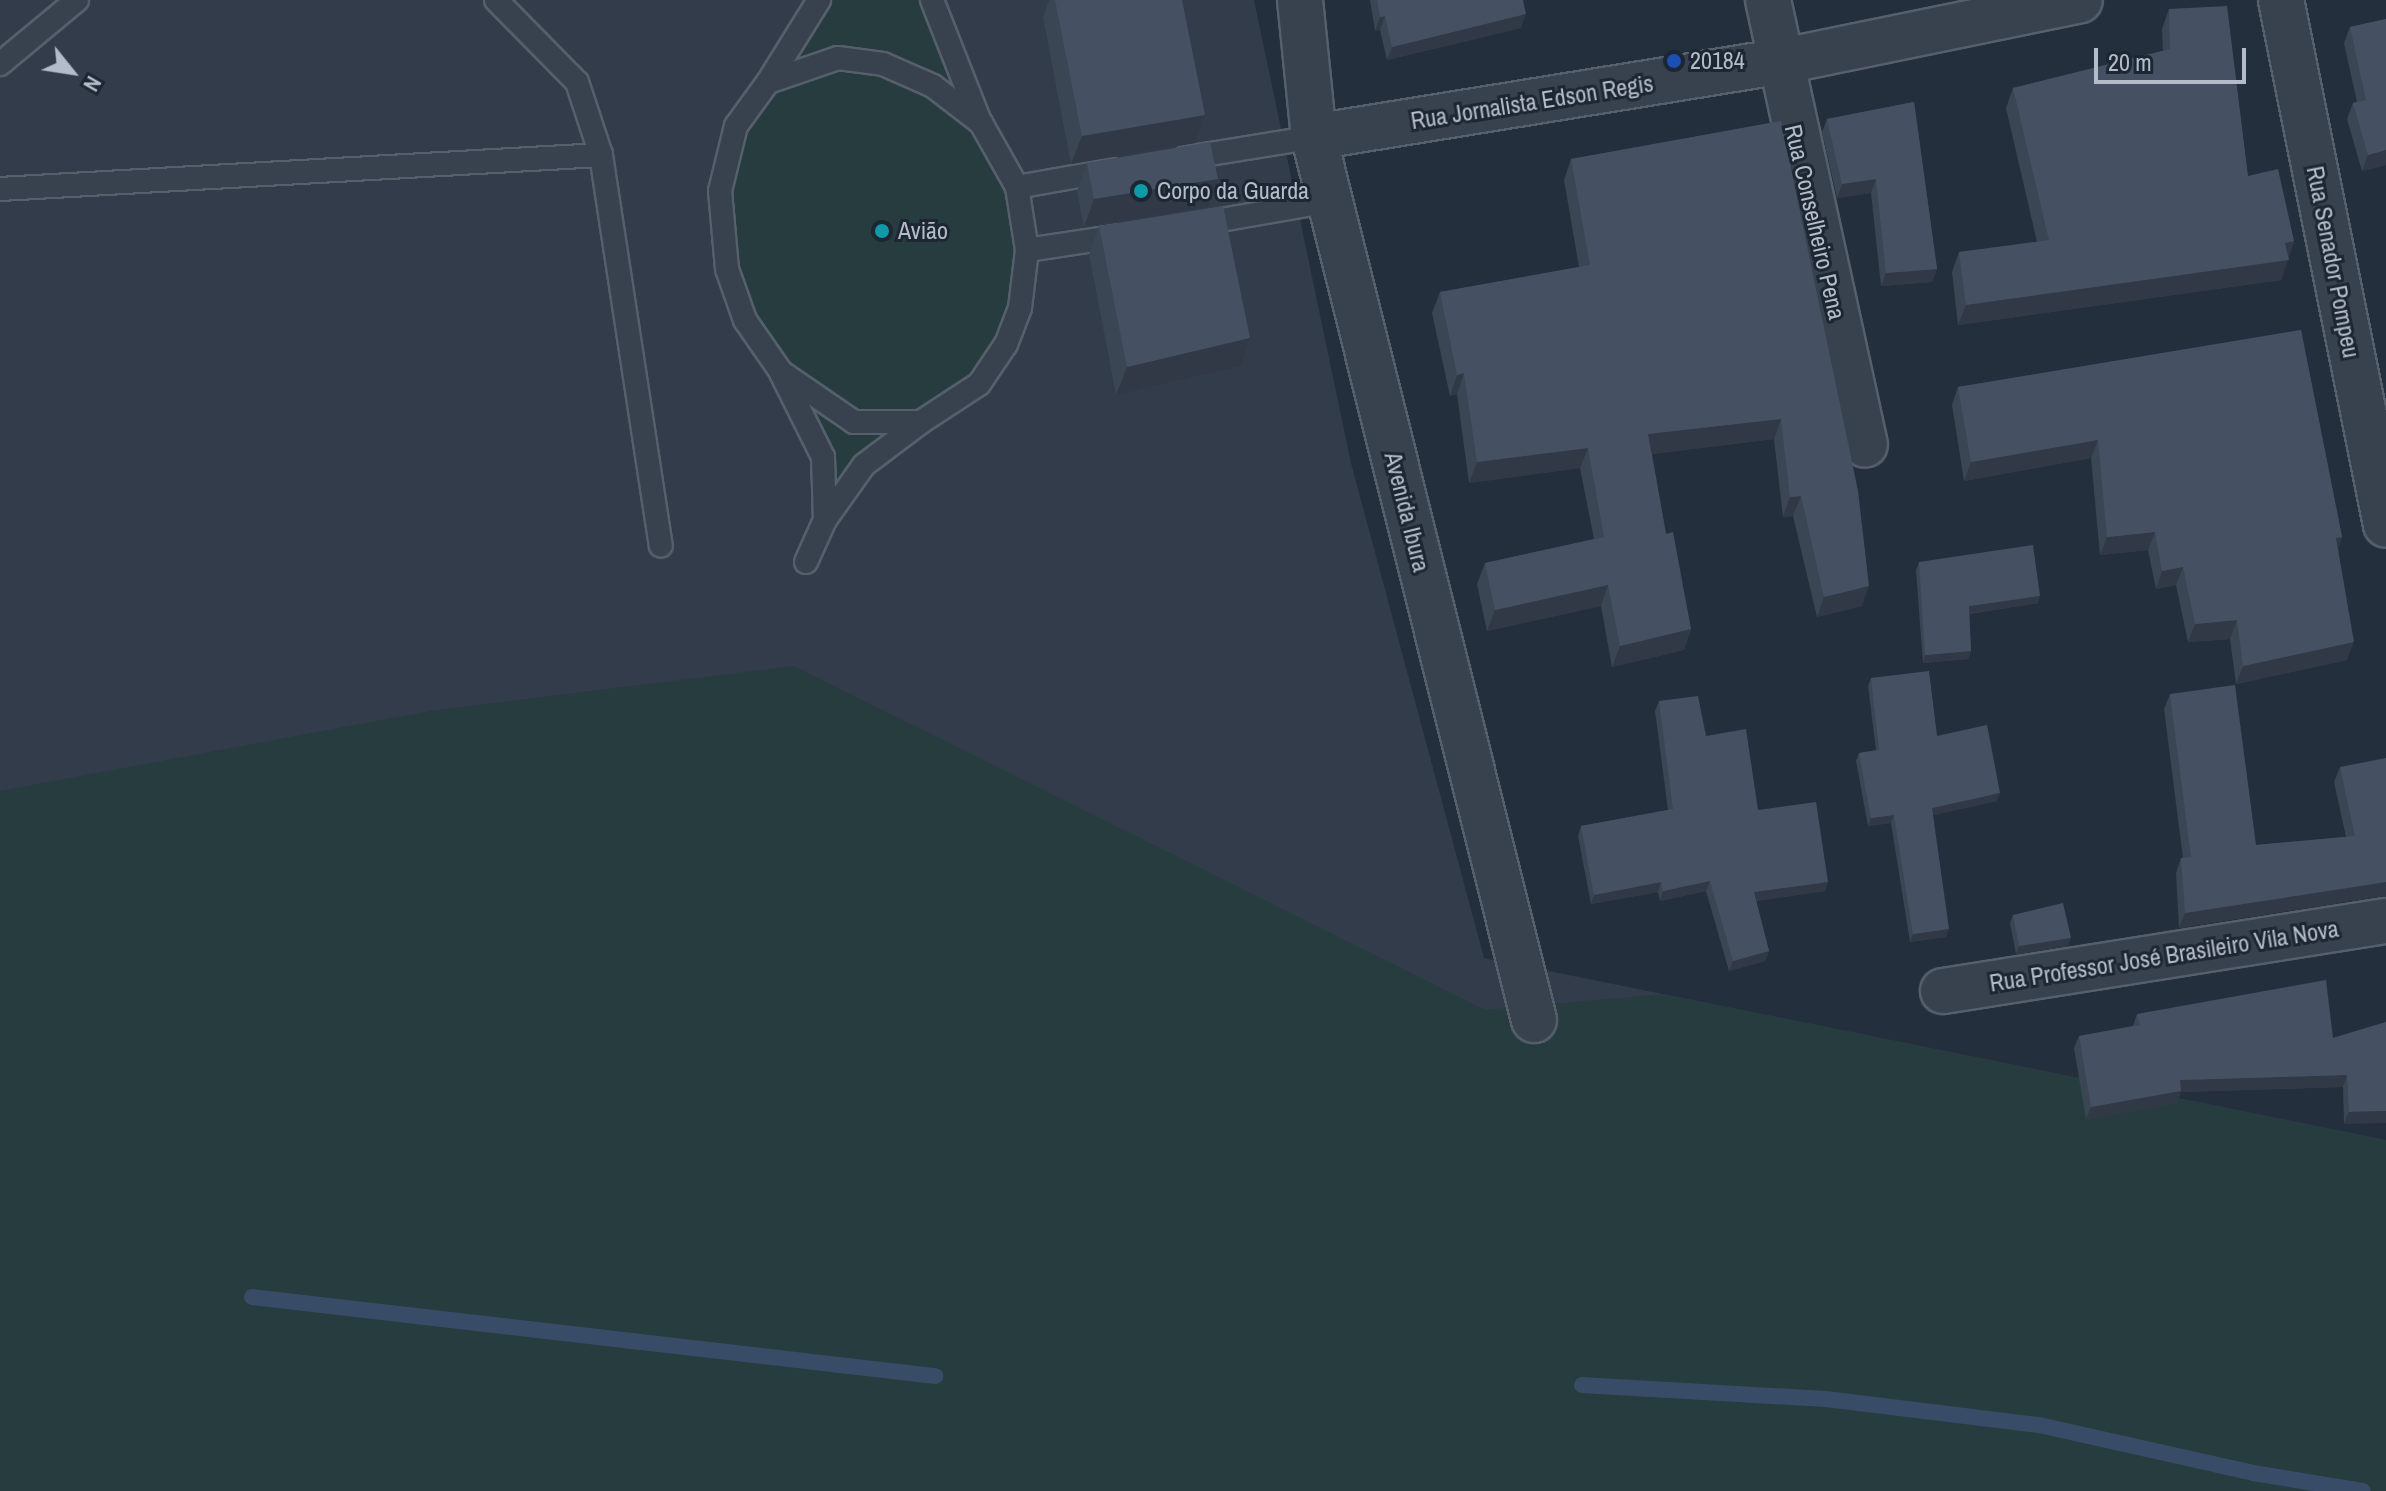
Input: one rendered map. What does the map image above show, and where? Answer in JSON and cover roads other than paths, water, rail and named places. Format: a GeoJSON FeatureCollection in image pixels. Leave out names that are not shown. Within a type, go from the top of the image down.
{"type":"FeatureCollection","features":[{"type":"Feature","properties":{"kind":"street","name":"Avenida Ibura"},"geometry":{"type":"LineString","coordinates":[[1300,0],[1314,137],[1534,1020]]}},
{"type":"Feature","properties":{"kind":"street","name":"Rua Conselheiro Pena"},"geometry":{"type":"LineString","coordinates":[[1768,0],[1779,62],[1865,445]]}},
{"type":"Feature","properties":{"kind":"street","name":"Rua Jornalista Edson Regis"},"geometry":{"type":"LineString","coordinates":[[1314,137],[1779,62],[2080,0]]}},
{"type":"Feature","properties":{"kind":"street","name":"Rua Senador Pompeu"},"geometry":{"type":"LineString","coordinates":[[2281,0],[2386,525]]}},
{"type":"Feature","properties":{"kind":"street","name":"Rua Professor José Brasileiro Vila Nova"},"geometry":{"type":"LineString","coordinates":[[1943,991],[2386,921]]}},
{"type":"Feature","properties":{"kind":"lane"},"geometry":{"type":"LineString","coordinates":[[0,64],[77,0]]}},
{"type":"Feature","properties":{"kind":"lane"},"geometry":{"type":"LineString","coordinates":[[496,0],[577,82],[601,155],[661,545]]}},
{"type":"Feature","properties":{"kind":"lane"},"geometry":{"type":"LineString","coordinates":[[819,0],[768,82],[736,126],[720,191],[727,269],[745,320],[781,372],[823,457],[825,520]]}},
{"type":"Feature","properties":{"kind":"lane"},"geometry":{"type":"LineString","coordinates":[[806,562],[825,520],[864,465],[979,384],[1006,344],[1020,308],[1027,250],[1017,187],[981,123],[932,0]]}},
{"type":"Feature","properties":{"kind":"lane"},"geometry":{"type":"LineString","coordinates":[[768,82],[838,58],[883,64],[933,86],[981,123]]}},
{"type":"Feature","properties":{"kind":"lane"},"geometry":{"type":"LineString","coordinates":[[1017,187],[1314,137]]}},
{"type":"Feature","properties":{"kind":"lane"},"geometry":{"type":"LineString","coordinates":[[0,189],[601,155]]}},
{"type":"Feature","properties":{"kind":"lane"},"geometry":{"type":"LineString","coordinates":[[1182,227],[1330,201]]}},
{"type":"Feature","properties":{"kind":"lane"},"geometry":{"type":"LineString","coordinates":[[1027,250],[1151,231]]}},
{"type":"Feature","properties":{"kind":"lane"},"geometry":{"type":"LineString","coordinates":[[781,372],[854,422],[921,422]]}},
{"type":"Feature","properties":{"kind":"waterway"},"geometry":{"type":"LineString","coordinates":[[252,1297],[935,1376]]}},
{"type":"Feature","properties":{"kind":"waterway"},"geometry":{"type":"LineString","coordinates":[[1582,1385],[1826,1399],[2039,1425],[2253,1473],[2363,1491]]}},
{"type":"Feature","properties":{"kind":"place","name":"20184"},"geometry":{"type":"Point","coordinates":[1674,61]}},
{"type":"Feature","properties":{"kind":"place","name":"Corpo da Guarda"},"geometry":{"type":"Point","coordinates":[1141,191]}},
{"type":"Feature","properties":{"kind":"place","name":"Avião"},"geometry":{"type":"Point","coordinates":[882,231]}}]}
